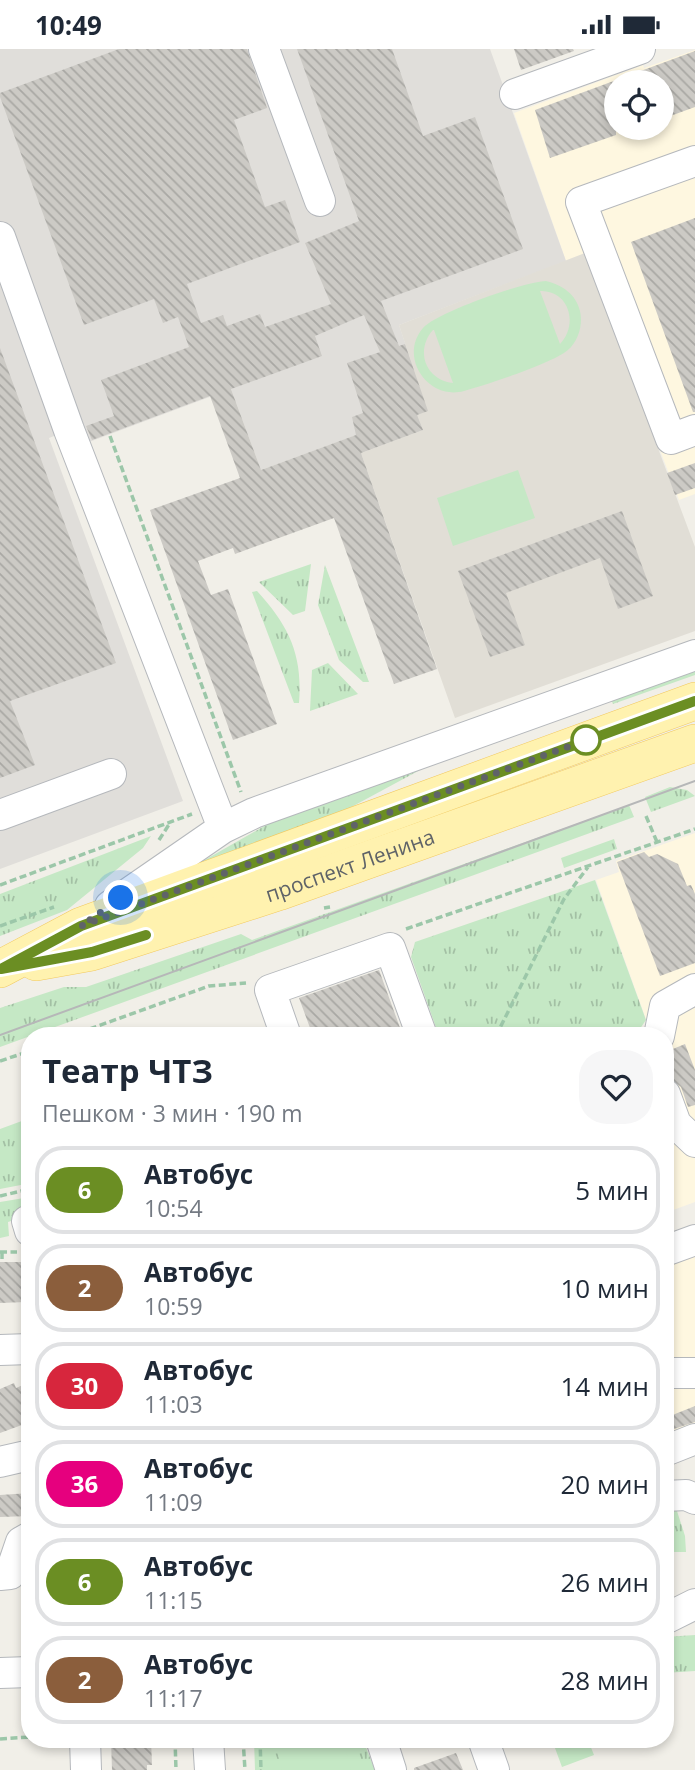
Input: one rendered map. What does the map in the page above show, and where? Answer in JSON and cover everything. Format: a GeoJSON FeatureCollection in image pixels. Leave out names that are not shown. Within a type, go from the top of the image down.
{"type":"FeatureCollection","features":[{"type":"Feature","properties":{"kind":"main road","name":"проспект Ленина"},"geometry":{"type":"LineString","coordinates":[[0,969],[72,914],[695,701]]}},
{"type":"Feature","properties":{"kind":"main road","name":"проспект Ленина"},"geometry":{"type":"LineString","coordinates":[[0,969],[92,952],[278,892],[695,743]]}},
{"type":"Feature","properties":{"kind":"street"},"geometry":{"type":"LineString","coordinates":[[264,49],[320,201]]}},
{"type":"Feature","properties":{"kind":"street"},"geometry":{"type":"LineString","coordinates":[[515,94],[640,49]]}},
{"type":"Feature","properties":{"kind":"street"},"geometry":{"type":"LineString","coordinates":[[695,161],[581,202],[671,439],[695,430]]}},
{"type":"Feature","properties":{"kind":"street"},"geometry":{"type":"LineString","coordinates":[[0,237],[69,430],[223,828]]}},
{"type":"Feature","properties":{"kind":"street"},"geometry":{"type":"LineString","coordinates":[[72,914],[223,828],[278,804],[695,655]]}},
{"type":"Feature","properties":{"kind":"street"},"geometry":{"type":"LineString","coordinates":[[0,815],[111,774]]}},
{"type":"Feature","properties":{"kind":"street"},"geometry":{"type":"LineString","coordinates":[[283,1027],[270,990],[390,948],[419,1027]]}},
{"type":"Feature","properties":{"kind":"street"},"geometry":{"type":"LineString","coordinates":[[661,1027],[665,1006],[695,989]]}},
{"type":"Feature","properties":{"kind":"street"},"geometry":{"type":"LineString","coordinates":[[674,1119],[676,1124],[695,1142]]}},
{"type":"Feature","properties":{"kind":"street"},"geometry":{"type":"LineString","coordinates":[[674,1248],[695,1240]]}},
{"type":"Feature","properties":{"kind":"street"},"geometry":{"type":"LineString","coordinates":[[0,1350],[21,1349]]}},
{"type":"Feature","properties":{"kind":"street"},"geometry":{"type":"LineString","coordinates":[[674,1373],[695,1373]]}},
{"type":"Feature","properties":{"kind":"street"},"geometry":{"type":"LineString","coordinates":[[674,1448],[695,1440]]}},
{"type":"Feature","properties":{"kind":"street"},"geometry":{"type":"LineString","coordinates":[[0,1462],[21,1457]]}},
{"type":"Feature","properties":{"kind":"street"},"geometry":{"type":"LineString","coordinates":[[0,1574],[10,1574],[21,1542]]}},
{"type":"Feature","properties":{"kind":"street"},"geometry":{"type":"LineString","coordinates":[[674,1614],[695,1604]]}},
{"type":"Feature","properties":{"kind":"street"},"geometry":{"type":"LineString","coordinates":[[0,1673],[21,1672]]}},
{"type":"Feature","properties":{"kind":"street"},"geometry":{"type":"LineString","coordinates":[[85,1748],[86,1770]]}},
{"type":"Feature","properties":{"kind":"street"},"geometry":{"type":"LineString","coordinates":[[209,1748],[210,1770]]}},
{"type":"Feature","properties":{"kind":"street"},"geometry":{"type":"LineString","coordinates":[[486,1748],[494,1770]]}},
{"type":"Feature","properties":{"kind":"path"},"geometry":{"type":"LineString","coordinates":[[110,436],[242,795]]}},
{"type":"Feature","properties":{"kind":"path"},"geometry":{"type":"LineString","coordinates":[[0,885],[196,813]]}},
{"type":"Feature","properties":{"kind":"path"},"geometry":{"type":"LineString","coordinates":[[646,816],[657,842]]}},
{"type":"Feature","properties":{"kind":"path"},"geometry":{"type":"LineString","coordinates":[[153,850],[171,821]]}},
{"type":"Feature","properties":{"kind":"path"},"geometry":{"type":"LineString","coordinates":[[398,932],[695,829]]}},
{"type":"Feature","properties":{"kind":"path"},"geometry":{"type":"LineString","coordinates":[[500,1027],[564,899],[589,865]]}},
{"type":"Feature","properties":{"kind":"path"},"geometry":{"type":"LineString","coordinates":[[0,926],[72,914]]}},
{"type":"Feature","properties":{"kind":"path"},"geometry":{"type":"LineString","coordinates":[[95,1027],[209,986],[249,983]]}},
{"type":"Feature","properties":{"kind":"path"},"geometry":{"type":"LineString","coordinates":[[0,1061],[21,1054]]}},
{"type":"Feature","properties":{"kind":"path"},"geometry":{"type":"LineString","coordinates":[[0,1196],[21,1191]]}},
{"type":"Feature","properties":{"kind":"path"},"geometry":{"type":"LineString","coordinates":[[2,1252],[2,1262]]}},
{"type":"Feature","properties":{"kind":"path"},"geometry":{"type":"LineString","coordinates":[[0,1739],[21,1738]]}},
{"type":"Feature","properties":{"kind":"path"},"geometry":{"type":"LineString","coordinates":[[175,1748],[176,1770]]}},
{"type":"Feature","properties":{"kind":"path"},"geometry":{"type":"LineString","coordinates":[[244,1748],[245,1770]]}},
{"type":"Feature","properties":{"kind":"path"},"geometry":{"type":"LineString","coordinates":[[260,1748],[261,1770]]}},
{"type":"Feature","properties":{"kind":"shaded area"},"geometry":{"type":"Polygon","coordinates":[[[0,49],[490,49],[566,261],[399,325],[428,411],[423,430],[361,453],[354,436],[261,470],[231,389],[89,442],[69,430],[49,438],[183,801],[0,869],[0,49]]]}},
{"type":"Feature","properties":{"kind":"shaded area"},"geometry":{"type":"Polygon","coordinates":[[[695,50],[695,494],[679,500],[585,254],[566,261],[514,113],[604,80],[604,140],[674,140],[674,70],[630,70],[643,65],[644,68],[695,50]]]}},
{"type":"Feature","properties":{"kind":"shaded area"},"geometry":{"type":"Polygon","coordinates":[[[585,253],[695,547],[695,631],[455,718],[361,453],[423,430],[417,415],[427,410],[399,325],[585,253]]]}},
{"type":"Feature","properties":{"kind":"shaded area"},"geometry":{"type":"Polygon","coordinates":[[[695,833],[695,1202],[674,1210],[674,1027],[649,1027],[596,880],[619,872],[616,861],[695,833]]]}},
{"type":"Feature","properties":{"kind":"shaded area"},"geometry":{"type":"Polygon","coordinates":[[[695,1250],[695,1451],[674,1457],[674,1257],[695,1250]]]}},
{"type":"Feature","properties":{"kind":"green space"},"geometry":{"type":"Polygon","coordinates":[[[546,281],[558,285],[572,295],[578,305],[580,326],[575,342],[568,350],[534,367],[464,391],[439,389],[421,374],[415,363],[414,351],[416,339],[423,328],[444,314],[535,282],[546,281]],[[540,291],[560,344],[569,327],[568,310],[558,296],[540,291]],[[434,330],[425,346],[426,363],[436,376],[453,383],[434,330]]]}},
{"type":"Feature","properties":{"kind":"green space"},"geometry":{"type":"Polygon","coordinates":[[[518,470],[535,518],[453,546],[437,498],[518,470]]]}},
{"type":"Feature","properties":{"kind":"green space"},"geometry":{"type":"Polygon","coordinates":[[[311,564],[305,611],[293,615],[259,582],[311,564]]]}},
{"type":"Feature","properties":{"kind":"green space"},"geometry":{"type":"Polygon","coordinates":[[[325,565],[369,682],[363,682],[339,660],[318,605],[325,565]]]}},
{"type":"Feature","properties":{"kind":"green space"},"geometry":{"type":"Polygon","coordinates":[[[257,591],[278,617],[292,642],[299,670],[299,703],[294,703],[252,592],[257,591]]]}},
{"type":"Feature","properties":{"kind":"green space"},"geometry":{"type":"Polygon","coordinates":[[[328,663],[358,694],[310,711],[312,670],[328,663]]]}},
{"type":"Feature","properties":{"kind":"green space"},"geometry":{"type":"Polygon","coordinates":[[[695,669],[695,675],[613,704],[611,699],[695,669]]]}},
{"type":"Feature","properties":{"kind":"green space"},"geometry":{"type":"Polygon","coordinates":[[[420,770],[344,811],[173,878],[275,820],[420,770]]]}},
{"type":"Feature","properties":{"kind":"green space"},"geometry":{"type":"Polygon","coordinates":[[[670,787],[687,790],[695,796],[651,812],[645,797],[670,787]]]}},
{"type":"Feature","properties":{"kind":"green space"},"geometry":{"type":"Polygon","coordinates":[[[629,805],[634,817],[55,1027],[21,1027],[21,1039],[0,1047],[0,1008],[64,987],[86,987],[241,934],[252,940],[629,805]]]}},
{"type":"Feature","properties":{"kind":"green space"},"geometry":{"type":"Polygon","coordinates":[[[151,836],[143,848],[67,910],[0,936],[0,894],[151,836]]]}},
{"type":"Feature","properties":{"kind":"green space"},"geometry":{"type":"Polygon","coordinates":[[[614,839],[617,849],[564,868],[561,858],[614,839]]]}},
{"type":"Feature","properties":{"kind":"green space"},"geometry":{"type":"Polygon","coordinates":[[[595,880],[646,1020],[641,1027],[436,1027],[411,957],[415,942],[595,880]]]}},
{"type":"Feature","properties":{"kind":"green space"},"geometry":{"type":"Polygon","coordinates":[[[21,1121],[21,1185],[0,1189],[0,1129],[21,1121]]]}},
{"type":"Feature","properties":{"kind":"green space"},"geometry":{"type":"Polygon","coordinates":[[[21,1198],[21,1218],[8,1222],[9,1236],[0,1238],[0,1202],[21,1198]]]}},
{"type":"Feature","properties":{"kind":"green space"},"geometry":{"type":"Polygon","coordinates":[[[674,1511],[677,1511],[685,1536],[686,1552],[674,1552],[674,1511]]]}},
{"type":"Feature","properties":{"kind":"green space"},"geometry":{"type":"Polygon","coordinates":[[[695,1635],[695,1671],[674,1672],[674,1636],[695,1635]]]}},
{"type":"Feature","properties":{"kind":"green space"},"geometry":{"type":"Polygon","coordinates":[[[254,1748],[366,1748],[375,1770],[255,1770],[254,1748]]]}},
{"type":"Feature","properties":{"kind":"green space"},"geometry":{"type":"Polygon","coordinates":[[[276,1748],[345,1748],[351,1770],[282,1770],[276,1748]]]}},
{"type":"Feature","properties":{"kind":"green space"},"geometry":{"type":"Polygon","coordinates":[[[555,1748],[591,1748],[594,1755],[562,1767],[555,1748]]]}},
{"type":"Feature","properties":{"kind":"building"},"geometry":{"type":"Polygon","coordinates":[[[119,49],[247,49],[267,108],[234,120],[265,207],[285,200],[300,242],[187,284],[201,323],[223,315],[227,326],[260,314],[265,327],[331,304],[305,243],[359,221],[297,49],[392,49],[423,136],[475,117],[523,249],[381,301],[399,346],[405,344],[428,411],[417,415],[423,430],[361,453],[437,669],[394,684],[334,518],[235,554],[233,548],[198,561],[211,595],[228,589],[277,724],[233,740],[150,510],[240,478],[210,396],[92,440],[86,426],[114,416],[101,380],[189,347],[178,317],[163,323],[154,299],[84,325],[0,93],[119,49]],[[364,315],[315,336],[322,356],[231,389],[261,470],[356,435],[352,417],[363,413],[347,363],[380,352],[364,315]]]}},
{"type":"Feature","properties":{"kind":"building"},"geometry":{"type":"Polygon","coordinates":[[[514,49],[573,49],[574,51],[521,70],[514,49]]]}},
{"type":"Feature","properties":{"kind":"building"},"geometry":{"type":"Polygon","coordinates":[[[695,51],[695,107],[674,115],[674,70],[643,70],[695,51]]]}},
{"type":"Feature","properties":{"kind":"building"},"geometry":{"type":"Polygon","coordinates":[[[604,85],[604,139],[550,158],[535,110],[604,85]]]}},
{"type":"Feature","properties":{"kind":"building"},"geometry":{"type":"Polygon","coordinates":[[[695,218],[695,412],[693,412],[631,242],[695,218]]]}},
{"type":"Feature","properties":{"kind":"building"},"geometry":{"type":"Polygon","coordinates":[[[0,348],[116,663],[10,701],[35,765],[0,778],[0,348]]]}},
{"type":"Feature","properties":{"kind":"building"},"geometry":{"type":"Polygon","coordinates":[[[695,463],[695,488],[675,495],[667,473],[695,463]]]}},
{"type":"Feature","properties":{"kind":"building"},"geometry":{"type":"Polygon","coordinates":[[[622,511],[653,596],[618,609],[600,558],[506,593],[525,645],[490,657],[458,571],[622,511]]]}},
{"type":"Feature","properties":{"kind":"building"},"geometry":{"type":"Polygon","coordinates":[[[644,852],[649,857],[657,854],[678,864],[687,886],[691,885],[695,894],[695,963],[660,976],[617,862],[644,852]]]}},
{"type":"Feature","properties":{"kind":"building"},"geometry":{"type":"Polygon","coordinates":[[[379,970],[400,1027],[310,1027],[299,998],[379,970]]]}},
{"type":"Feature","properties":{"kind":"building"},"geometry":{"type":"Polygon","coordinates":[[[685,1044],[695,1070],[695,1105],[688,1107],[681,1087],[674,1081],[674,1049],[685,1044]]]}},
{"type":"Feature","properties":{"kind":"building"},"geometry":{"type":"Polygon","coordinates":[[[0,1262],[21,1262],[21,1302],[0,1303],[0,1262]]]}},
{"type":"Feature","properties":{"kind":"building"},"geometry":{"type":"Polygon","coordinates":[[[14,1383],[16,1388],[21,1386],[21,1425],[0,1433],[0,1389],[14,1383]]]}},
{"type":"Feature","properties":{"kind":"building"},"geometry":{"type":"Polygon","coordinates":[[[695,1406],[695,1422],[674,1429],[674,1414],[695,1406]]]}},
{"type":"Feature","properties":{"kind":"building"},"geometry":{"type":"Polygon","coordinates":[[[21,1494],[21,1516],[0,1517],[0,1495],[21,1494]]]}},
{"type":"Feature","properties":{"kind":"building"},"geometry":{"type":"Polygon","coordinates":[[[111,1748],[151,1748],[152,1765],[147,1765],[147,1770],[112,1770],[111,1748]]]}},
{"type":"Feature","properties":{"kind":"building"},"geometry":{"type":"Polygon","coordinates":[[[456,1753],[463,1770],[414,1770],[414,1768],[456,1753]]]}},
{"type":"Feature","properties":{"kind":"tram line"},"geometry":{"type":"LineString","coordinates":[[22,1027],[695,781]]}},
{"type":"Feature","properties":{"kind":"tram line"},"geometry":{"type":"LineString","coordinates":[[0,1035],[21,1027]]}},
{"type":"Feature","properties":{"kind":"bus line","name":"6"},"geometry":{"type":"LineString","coordinates":[[146,935],[92,952],[1,969],[81,926],[695,701]]}},
{"type":"Feature","properties":{"kind":"route"},"geometry":{"type":"LineString","coordinates":[[121,898],[81,926],[586,740]]}}]}
